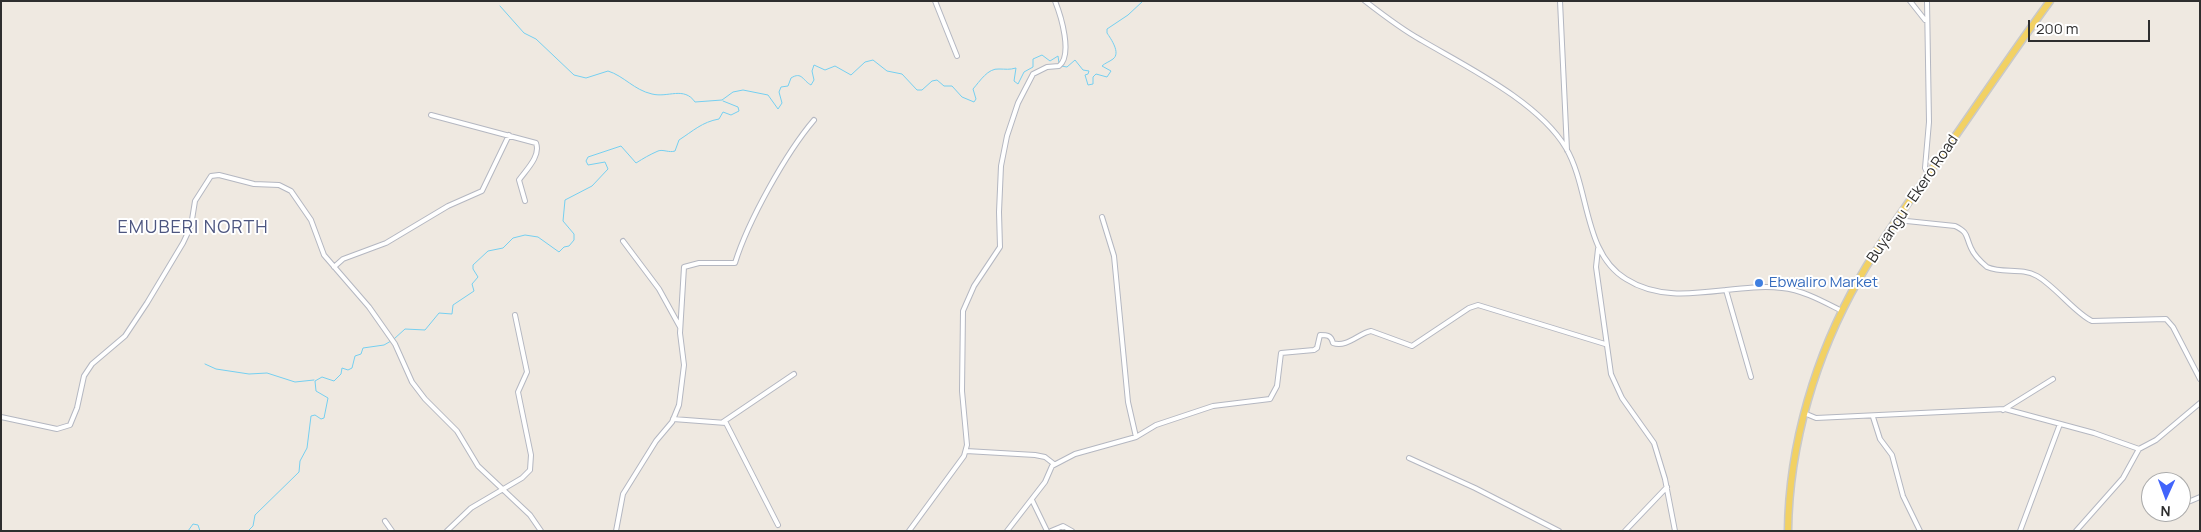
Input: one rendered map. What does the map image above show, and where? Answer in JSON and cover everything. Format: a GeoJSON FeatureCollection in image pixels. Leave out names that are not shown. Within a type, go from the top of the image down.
{"type":"FeatureCollection","features":[{"type":"Feature","properties":{"kind":"main road","name":"Buyangu - Ekero Road"},"geometry":{"type":"LineString","coordinates":[[1788,531],[1794,460],[1804,413],[1822,358],[1842,311],[1863,272],[1897,220],[2050,1]]}},
{"type":"Feature","properties":{"kind":"street"},"geometry":{"type":"LineString","coordinates":[[936,1],[957,56]]}},
{"type":"Feature","properties":{"kind":"street"},"geometry":{"type":"LineString","coordinates":[[909,531],[954,473],[966,451],[962,391],[962,311],[974,286],[1000,247],[1001,166],[1007,136],[1018,103],[1033,74],[1047,67],[1059,66],[1065,59],[1065,40],[1055,1]]}},
{"type":"Feature","properties":{"kind":"street"},"geometry":{"type":"LineString","coordinates":[[1365,1],[1399,26],[1533,111],[1567,150],[1581,183],[1598,249],[1596,267],[1605,344],[1613,380],[1629,409],[1654,443],[1667,487],[1675,531]]}},
{"type":"Feature","properties":{"kind":"street"},"geometry":{"type":"LineString","coordinates":[[1560,1],[1567,150]]}},
{"type":"Feature","properties":{"kind":"street"},"geometry":{"type":"LineString","coordinates":[[1910,1],[1926,20]]}},
{"type":"Feature","properties":{"kind":"street"},"geometry":{"type":"LineString","coordinates":[[1927,1],[1929,122],[1925,168],[1928,174]]}},
{"type":"Feature","properties":{"kind":"street"},"geometry":{"type":"LineString","coordinates":[[431,115],[534,142],[538,148],[533,161],[519,180],[524,201]]}},
{"type":"Feature","properties":{"kind":"street"},"geometry":{"type":"LineString","coordinates":[[616,531],[623,494],[656,441],[673,419],[682,394],[684,365],[680,327],[684,267],[698,263],[735,263],[741,244],[773,181],[814,120]]}},
{"type":"Feature","properties":{"kind":"street"},"geometry":{"type":"LineString","coordinates":[[334,267],[343,259],[386,243],[448,206],[482,191],[509,135]]}},
{"type":"Feature","properties":{"kind":"street"},"geometry":{"type":"LineString","coordinates":[[1,417],[57,428],[70,425],[77,408],[84,376],[92,364],[126,336],[147,303],[183,243],[190,226],[195,202],[211,176],[219,175],[254,184],[287,188],[311,220],[324,254],[358,294],[395,344],[412,382],[425,399],[457,430],[475,463],[530,515],[541,531]]}},
{"type":"Feature","properties":{"kind":"street"},"geometry":{"type":"LineString","coordinates":[[1102,216],[1114,256],[1128,402],[1136,437]]}},
{"type":"Feature","properties":{"kind":"street"},"geometry":{"type":"LineString","coordinates":[[1897,220],[1955,226],[1963,230],[1968,235],[1971,249],[1987,268],[2022,270],[2035,275],[2050,284],[2092,321],[2166,319],[2173,327],[2200,379]]}},
{"type":"Feature","properties":{"kind":"street"},"geometry":{"type":"LineString","coordinates":[[623,241],[659,289],[680,327]]}},
{"type":"Feature","properties":{"kind":"street"},"geometry":{"type":"LineString","coordinates":[[1598,249],[1615,272],[1644,288],[1676,293],[1783,288],[1812,297],[1842,311]]}},
{"type":"Feature","properties":{"kind":"street"},"geometry":{"type":"LineString","coordinates":[[1726,290],[1751,378]]}},
{"type":"Feature","properties":{"kind":"street"},"geometry":{"type":"LineString","coordinates":[[1007,531],[1032,500],[1054,464],[1075,454],[1136,437],[1156,425],[1213,406],[1270,399],[1277,386],[1281,353],[1314,350],[1317,348],[1320,335],[1327,335],[1332,338],[1333,343],[1338,345],[1362,337],[1371,330],[1412,346],[1469,308],[1478,305],[1605,344]]}},
{"type":"Feature","properties":{"kind":"street"},"geometry":{"type":"LineString","coordinates":[[447,531],[471,508],[522,478],[531,466],[531,455],[518,392],[527,372],[515,315]]}},
{"type":"Feature","properties":{"kind":"street"},"geometry":{"type":"LineString","coordinates":[[673,419],[688,422],[723,422],[794,374]]}},
{"type":"Feature","properties":{"kind":"street"},"geometry":{"type":"LineString","coordinates":[[2003,410],[2053,379]]}},
{"type":"Feature","properties":{"kind":"street"},"geometry":{"type":"LineString","coordinates":[[2076,531],[2123,478],[2139,449],[2156,440],[2200,403]]}},
{"type":"Feature","properties":{"kind":"street"},"geometry":{"type":"LineString","coordinates":[[1804,413],[1816,418],[2003,410],[2060,424],[2139,449]]}},
{"type":"Feature","properties":{"kind":"street"},"geometry":{"type":"LineString","coordinates":[[1873,417],[1880,439],[1892,455],[1903,496],[1920,531]]}},
{"type":"Feature","properties":{"kind":"street"},"geometry":{"type":"LineString","coordinates":[[723,422],[727,424],[734,436],[778,525]]}},
{"type":"Feature","properties":{"kind":"street"},"geometry":{"type":"LineString","coordinates":[[2020,531],[2060,424]]}},
{"type":"Feature","properties":{"kind":"street"},"geometry":{"type":"LineString","coordinates":[[966,451],[1035,455],[1045,457],[1054,464]]}},
{"type":"Feature","properties":{"kind":"street"},"geometry":{"type":"LineString","coordinates":[[1409,458],[1475,488],[1559,531]]}},
{"type":"Feature","properties":{"kind":"street"},"geometry":{"type":"LineString","coordinates":[[1625,531],[1667,487]]}},
{"type":"Feature","properties":{"kind":"street"},"geometry":{"type":"LineString","coordinates":[[1032,500],[1049,531],[1062,526],[1072,531]]}},
{"type":"Feature","properties":{"kind":"street"},"geometry":{"type":"LineString","coordinates":[[385,521],[392,531]]}},
{"type":"Feature","properties":{"kind":"waterway"},"geometry":{"type":"LineString","coordinates":[[1061,66],[1067,67],[1075,60],[1083,70],[1089,71],[1085,75],[1088,85],[1093,84],[1093,77],[1096,74],[1107,77],[1111,71],[1102,66],[1113,59],[1116,53],[1107,29],[1128,15],[1143,1]]}},
{"type":"Feature","properties":{"kind":"waterway"},"geometry":{"type":"LineString","coordinates":[[500,6],[524,33],[536,39],[574,75],[586,78],[608,71],[646,92],[658,95],[681,93],[691,97],[695,102],[722,100],[733,92],[743,90],[768,95],[778,109],[782,103],[779,92],[781,87],[788,86],[791,78],[795,76],[802,77],[811,85],[814,80],[812,71],[814,65],[825,70],[835,66],[851,75],[865,62],[873,60],[887,71],[902,74],[917,90],[922,90],[932,81],[937,80],[944,86],[952,86],[962,97],[974,102],[976,99],[973,89],[984,76],[995,69],[1016,68],[1014,81],[1018,84],[1024,72],[1033,67],[1033,59],[1042,55],[1050,61],[1058,56],[1059,63]]}},
{"type":"Feature","properties":{"kind":"waterway"},"geometry":{"type":"LineString","coordinates":[[394,339],[405,329],[425,330],[439,313],[452,314],[453,305],[474,291],[472,284],[478,277],[473,269],[473,265],[488,251],[503,248],[513,238],[525,235],[538,237],[559,252],[564,247],[569,246],[574,240],[574,234],[563,221],[565,200],[592,186],[608,169],[605,162],[588,165],[586,161],[588,157],[621,146],[636,163],[658,151],[675,151],[679,140],[698,127],[719,119],[723,112],[731,115],[739,111],[738,107],[723,101]]}},
{"type":"Feature","properties":{"kind":"waterway"},"geometry":{"type":"LineString","coordinates":[[248,531],[253,526],[255,515],[299,472],[300,461],[307,448],[311,416],[315,415],[321,419],[324,418],[328,398],[316,391],[315,381],[322,377],[334,381],[341,374],[342,368],[348,370],[352,368],[355,356],[361,354],[363,348],[384,345],[391,341]]}},
{"type":"Feature","properties":{"kind":"waterway"},"geometry":{"type":"LineString","coordinates":[[205,364],[216,369],[249,374],[267,373],[295,382],[314,380]]}},
{"type":"Feature","properties":{"kind":"waterway"},"geometry":{"type":"LineString","coordinates":[[188,531],[193,524],[198,525],[200,531]]}},
{"type":"Feature","properties":{"kind":"place","name":"Ebwaliro Market"},"geometry":{"type":"Point","coordinates":[1759,283]}},
{"type":"Feature","properties":{"kind":"district","name":"EMUBERI NORTH"},"geometry":{"type":"Point","coordinates":[193,228]}}]}
